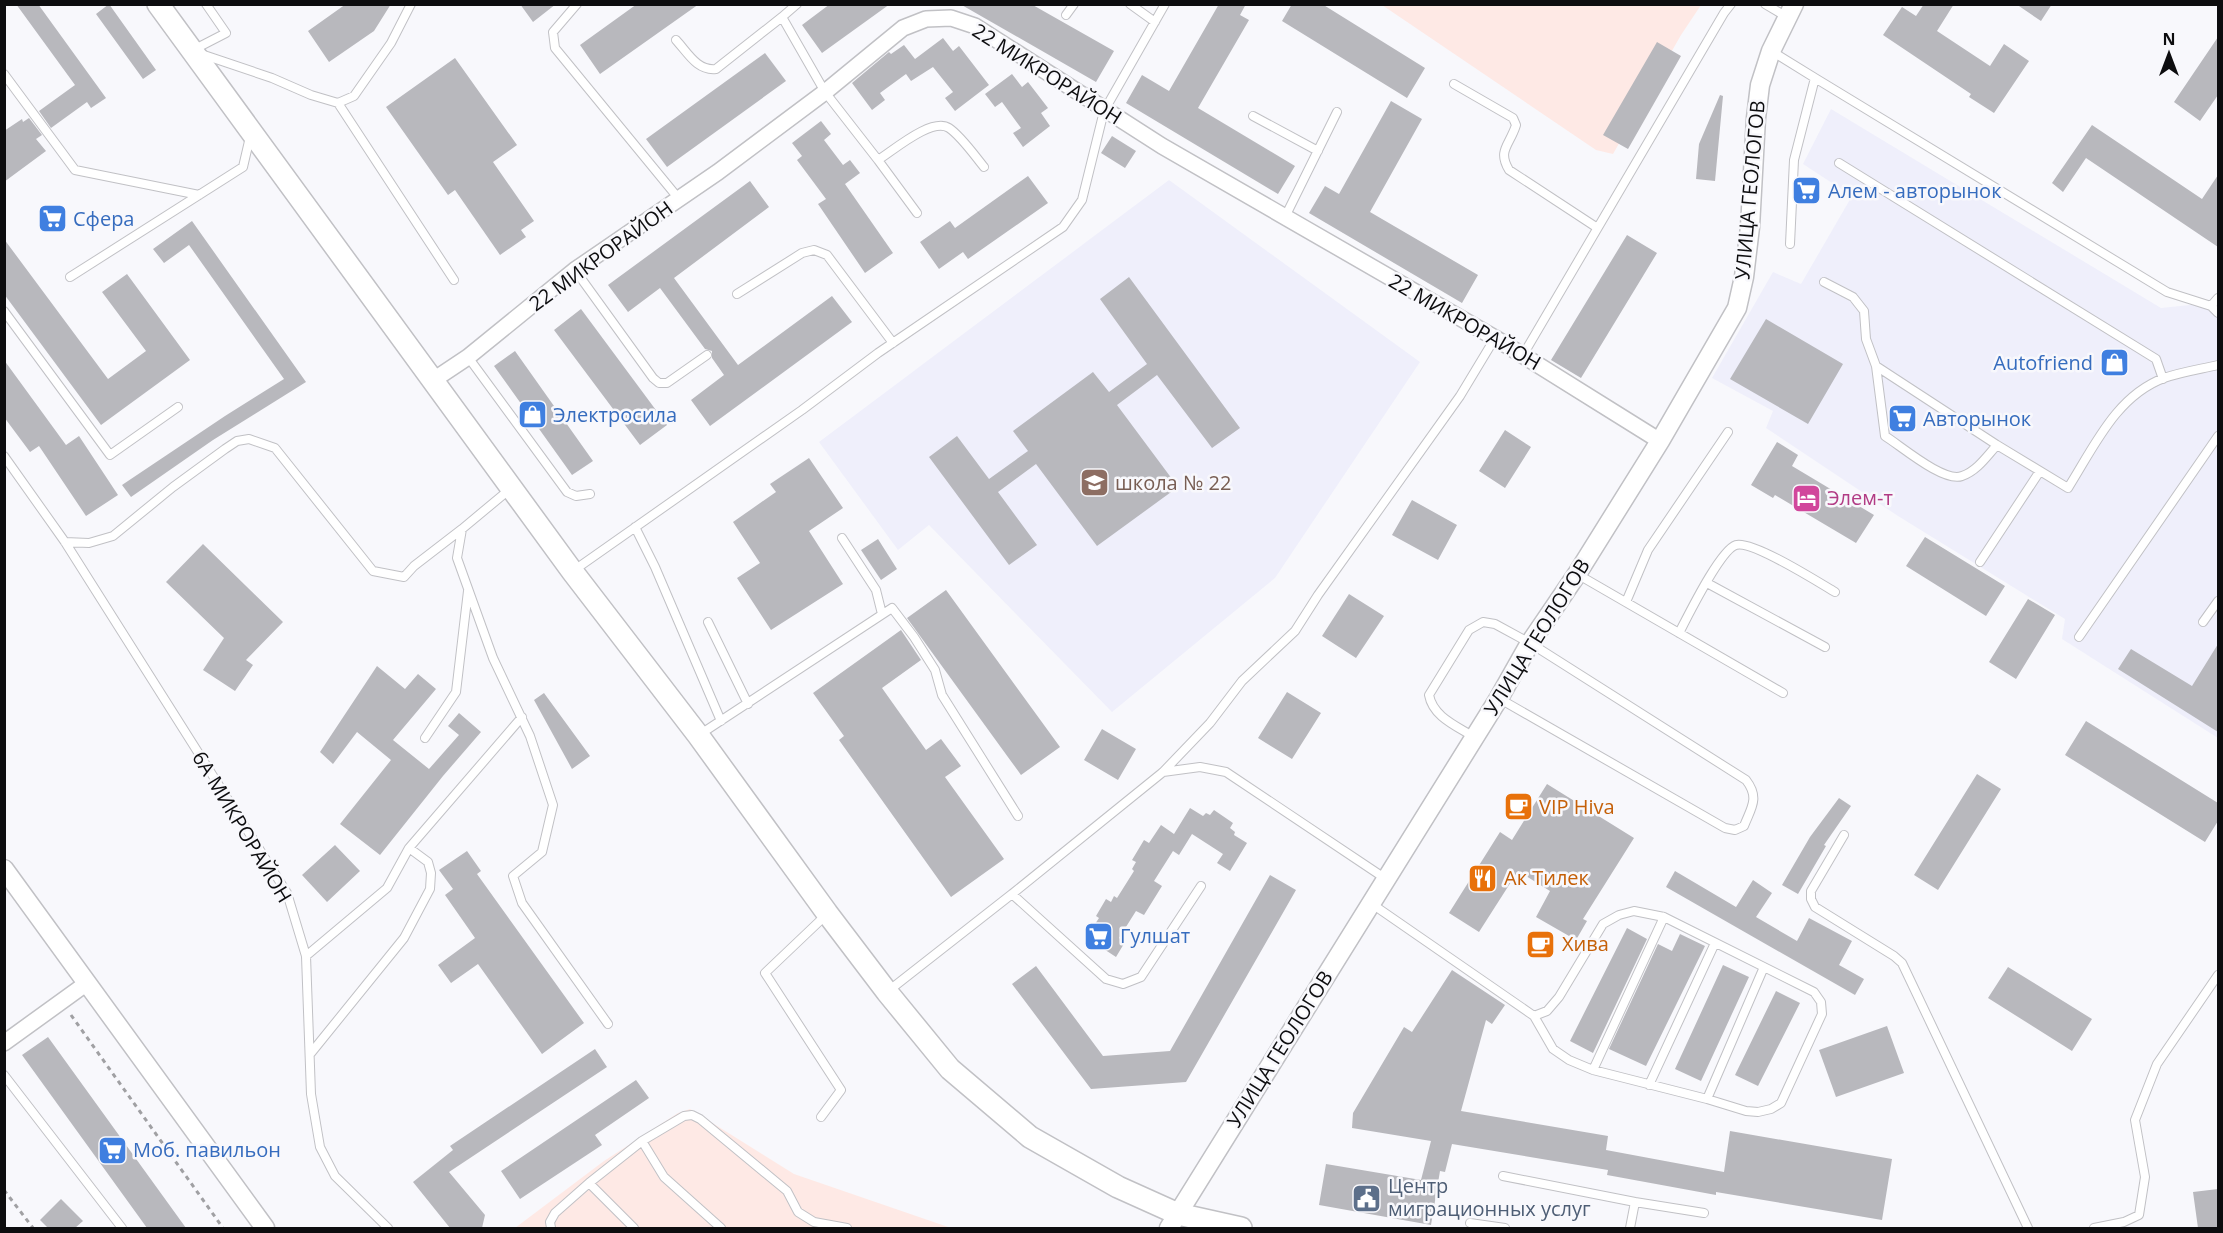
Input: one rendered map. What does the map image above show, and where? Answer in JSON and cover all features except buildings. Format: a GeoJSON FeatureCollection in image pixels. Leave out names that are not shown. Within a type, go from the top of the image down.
{"type":"FeatureCollection","features":[{"type":"Feature","properties":{"kind":"main road"},"geometry":{"type":"LineString","coordinates":[[158,4],[432,381],[572,571],[698,735],[827,914],[950,1069],[1030,1137],[1173,1221],[1241,1228]]}},
{"type":"Feature","properties":{"kind":"street","name":"УЛИЦА ГЕОЛОГОВ"},"geometry":{"type":"LineString","coordinates":[[1173,1221],[1372,904],[1530,644],[1577,574],[1660,441],[1737,308],[1744,277],[1750,227],[1760,86],[1771,51],[1790,11]]}},
{"type":"Feature","properties":{"kind":"street","name":"22 МИКРОРАЙОН"},"geometry":{"type":"LineString","coordinates":[[432,381],[468,357],[574,270],[679,199],[825,92],[903,28],[926,19],[951,18],[975,26],[1104,111],[1495,338],[1660,441]]}},
{"type":"Feature","properties":{"kind":"street"},"geometry":{"type":"LineString","coordinates":[[4,869],[265,1228]]}},
{"type":"Feature","properties":{"kind":"street"},"geometry":{"type":"LineString","coordinates":[[4,1043],[87,983]]}},
{"type":"Feature","properties":{"kind":"lane"},"geometry":{"type":"LineString","coordinates":[[192,51],[226,33],[206,4]]}},
{"type":"Feature","properties":{"kind":"lane"},"geometry":{"type":"LineString","coordinates":[[192,51],[338,103],[354,96],[391,43],[411,4]]}},
{"type":"Feature","properties":{"kind":"lane"},"geometry":{"type":"LineString","coordinates":[[578,4],[553,32],[555,48],[679,199]]}},
{"type":"Feature","properties":{"kind":"lane"},"geometry":{"type":"LineString","coordinates":[[676,40],[699,67],[707,70],[716,69],[797,4]]}},
{"type":"Feature","properties":{"kind":"lane"},"geometry":{"type":"LineString","coordinates":[[1066,15],[1074,4]]}},
{"type":"Feature","properties":{"kind":"lane"},"geometry":{"type":"LineString","coordinates":[[1130,4],[1155,22]]}},
{"type":"Feature","properties":{"kind":"lane"},"geometry":{"type":"LineString","coordinates":[[572,571],[802,410],[893,343],[1064,227],[1082,200],[1104,111],[1165,4]]}},
{"type":"Feature","properties":{"kind":"lane"},"geometry":{"type":"LineString","coordinates":[[1523,355],[1596,227],[1731,4]]}},
{"type":"Feature","properties":{"kind":"lane"},"geometry":{"type":"LineString","coordinates":[[1765,4],[1790,11]]}},
{"type":"Feature","properties":{"kind":"lane"},"geometry":{"type":"LineString","coordinates":[[782,17],[825,92],[917,213]]}},
{"type":"Feature","properties":{"kind":"lane"},"geometry":{"type":"LineString","coordinates":[[1771,51],[2167,292],[2211,306],[2218,313]]}},
{"type":"Feature","properties":{"kind":"lane"},"geometry":{"type":"LineString","coordinates":[[4,74],[75,170],[199,195]]}},
{"type":"Feature","properties":{"kind":"lane"},"geometry":{"type":"LineString","coordinates":[[1790,244],[1794,160],[1815,78]]}},
{"type":"Feature","properties":{"kind":"lane"},"geometry":{"type":"LineString","coordinates":[[1454,84],[1513,118],[1516,125],[1502,159],[1509,171],[1596,227]]}},
{"type":"Feature","properties":{"kind":"lane"},"geometry":{"type":"LineString","coordinates":[[338,103],[454,280]]}},
{"type":"Feature","properties":{"kind":"lane"},"geometry":{"type":"LineString","coordinates":[[1285,218],[1337,112]]}},
{"type":"Feature","properties":{"kind":"lane"},"geometry":{"type":"LineString","coordinates":[[1253,116],[1317,152]]}},
{"type":"Feature","properties":{"kind":"lane"},"geometry":{"type":"LineString","coordinates":[[878,160],[929,127],[939,124],[950,129],[984,167]]}},
{"type":"Feature","properties":{"kind":"lane"},"geometry":{"type":"LineString","coordinates":[[70,277],[243,167],[251,133]]}},
{"type":"Feature","properties":{"kind":"lane"},"geometry":{"type":"LineString","coordinates":[[1839,163],[2156,359],[2163,379]]}},
{"type":"Feature","properties":{"kind":"lane"},"geometry":{"type":"LineString","coordinates":[[737,294],[802,253],[814,250],[827,255],[893,343]]}},
{"type":"Feature","properties":{"kind":"lane"},"geometry":{"type":"LineString","coordinates":[[574,270],[659,383],[668,383],[707,355]]}},
{"type":"Feature","properties":{"kind":"lane"},"geometry":{"type":"LineString","coordinates":[[1824,282],[1853,297],[1864,311],[1866,339],[1876,366],[1885,436],[1946,476],[1960,477],[1974,470],[1997,445]]}},
{"type":"Feature","properties":{"kind":"lane"},"geometry":{"type":"LineString","coordinates":[[2211,306],[2218,298]]}},
{"type":"Feature","properties":{"kind":"lane"},"geometry":{"type":"LineString","coordinates":[[4,311],[110,455],[178,407]]}},
{"type":"Feature","properties":{"kind":"lane"},"geometry":{"type":"LineString","coordinates":[[887,992],[1163,772],[1210,723],[1242,681],[1295,631],[1317,595],[1460,396],[1495,338]]}},
{"type":"Feature","properties":{"kind":"lane"},"geometry":{"type":"LineString","coordinates":[[468,357],[567,492],[576,496],[590,494]]}},
{"type":"Feature","properties":{"kind":"lane"},"geometry":{"type":"LineString","coordinates":[[1876,366],[2068,488],[2117,410],[2131,398],[2163,379],[2218,365]]}},
{"type":"Feature","properties":{"kind":"lane"},"geometry":{"type":"LineString","coordinates":[[1626,602],[1648,550],[1728,432]]}},
{"type":"Feature","properties":{"kind":"lane"},"geometry":{"type":"LineString","coordinates":[[2079,637],[2218,436]]}},
{"type":"Feature","properties":{"kind":"lane"},"geometry":{"type":"LineString","coordinates":[[64,542],[89,543],[113,536],[173,487],[225,449],[237,441],[249,439],[275,448],[373,570],[404,577],[414,566],[511,488]]}},
{"type":"Feature","properties":{"kind":"lane","name":"6А МИКРОРАЙОН"},"geometry":{"type":"LineString","coordinates":[[4,456],[64,542],[287,893],[306,956],[311,1094],[320,1147],[335,1176],[388,1228]]}},
{"type":"Feature","properties":{"kind":"lane"},"geometry":{"type":"LineString","coordinates":[[1980,562],[2040,471]]}},
{"type":"Feature","properties":{"kind":"lane"},"geometry":{"type":"LineString","coordinates":[[635,527],[655,567],[721,721]]}},
{"type":"Feature","properties":{"kind":"lane"},"geometry":{"type":"LineString","coordinates":[[462,529],[457,558],[493,658],[530,736],[553,805],[542,852],[513,876],[522,903],[608,1024]]}},
{"type":"Feature","properties":{"kind":"lane"},"geometry":{"type":"LineString","coordinates":[[842,538],[876,590],[882,614]]}},
{"type":"Feature","properties":{"kind":"lane"},"geometry":{"type":"LineString","coordinates":[[1678,633],[1724,553],[1737,545],[1754,547],[1835,592]]}},
{"type":"Feature","properties":{"kind":"lane"},"geometry":{"type":"LineString","coordinates":[[1577,574],[1783,693]]}},
{"type":"Feature","properties":{"kind":"lane"},"geometry":{"type":"LineString","coordinates":[[1707,583],[1825,647]]}},
{"type":"Feature","properties":{"kind":"lane"},"geometry":{"type":"LineString","coordinates":[[425,738],[456,692],[468,590]]}},
{"type":"Feature","properties":{"kind":"lane"},"geometry":{"type":"LineString","coordinates":[[2203,622],[2218,601]]}},
{"type":"Feature","properties":{"kind":"lane"},"geometry":{"type":"LineString","coordinates":[[698,735],[892,608],[914,636],[934,670],[942,695],[1018,816]]}},
{"type":"Feature","properties":{"kind":"lane"},"geometry":{"type":"LineString","coordinates":[[708,622],[748,704]]}},
{"type":"Feature","properties":{"kind":"lane"},"geometry":{"type":"LineString","coordinates":[[1474,737],[1440,716],[1431,706],[1430,695],[1469,630],[1483,622],[1495,624],[1530,644],[1746,780],[1753,788],[1755,799],[1744,826],[1735,830],[1725,828],[1499,698]]}},
{"type":"Feature","properties":{"kind":"lane"},"geometry":{"type":"LineString","coordinates":[[306,956],[387,888],[409,848],[522,717]]}},
{"type":"Feature","properties":{"kind":"lane"},"geometry":{"type":"LineString","coordinates":[[1163,772],[1200,767],[1226,772],[1386,879]]}},
{"type":"Feature","properties":{"kind":"lane"},"geometry":{"type":"LineString","coordinates":[[1844,835],[1811,891],[1811,899],[1815,907],[1902,963],[2028,1228]]}},
{"type":"Feature","properties":{"kind":"lane"},"geometry":{"type":"LineString","coordinates":[[311,1053],[404,938],[430,889],[431,873],[428,862],[409,848]]}},
{"type":"Feature","properties":{"kind":"lane"},"geometry":{"type":"LineString","coordinates":[[1012,894],[1106,979],[1123,984],[1141,977],[1201,886]]}},
{"type":"Feature","properties":{"kind":"lane"},"geometry":{"type":"LineString","coordinates":[[1372,904],[1534,1016],[1553,1049],[1569,1060],[1593,1070],[1746,1111],[1758,1112],[1771,1109],[1781,1103],[1822,1014],[1821,1002],[1814,992],[1664,917],[1634,911],[1619,915],[1603,924],[1559,997],[1547,1011],[1534,1016]]}},
{"type":"Feature","properties":{"kind":"lane"},"geometry":{"type":"LineString","coordinates":[[821,1117],[841,1090],[765,973],[827,914]]}},
{"type":"Feature","properties":{"kind":"lane"},"geometry":{"type":"LineString","coordinates":[[1593,1070],[1664,917]]}},
{"type":"Feature","properties":{"kind":"lane"},"geometry":{"type":"LineString","coordinates":[[1649,1085],[1715,943]]}},
{"type":"Feature","properties":{"kind":"lane"},"geometry":{"type":"LineString","coordinates":[[1707,1099],[1764,967]]}},
{"type":"Feature","properties":{"kind":"lane"},"geometry":{"type":"LineString","coordinates":[[2094,1228],[2124,1222],[2139,1215],[2145,1178],[2135,1120],[2157,1064],[2218,975]]}},
{"type":"Feature","properties":{"kind":"lane"},"geometry":{"type":"LineString","coordinates":[[4,1075],[122,1228]]}},
{"type":"Feature","properties":{"kind":"lane"},"geometry":{"type":"LineString","coordinates":[[551,1228],[550,1222],[555,1213],[589,1183],[642,1142],[684,1116],[692,1115],[700,1119],[787,1191],[798,1212],[814,1222],[847,1228]]}},
{"type":"Feature","properties":{"kind":"lane"},"geometry":{"type":"LineString","coordinates":[[642,1142],[664,1178],[721,1228]]}},
{"type":"Feature","properties":{"kind":"lane"},"geometry":{"type":"LineString","coordinates":[[1503,1176],[1704,1213]]}},
{"type":"Feature","properties":{"kind":"lane"},"geometry":{"type":"LineString","coordinates":[[589,1183],[634,1228]]}},
{"type":"Feature","properties":{"kind":"lane"},"geometry":{"type":"LineString","coordinates":[[1630,1228],[1635,1202]]}},
{"type":"Feature","properties":{"kind":"lane"},"geometry":{"type":"LineString","coordinates":[[1470,1223],[1505,1228]]}},
{"type":"Feature","properties":{"kind":"path"},"geometry":{"type":"LineString","coordinates":[[61,1001],[223,1228]]}},
{"type":"Feature","properties":{"kind":"path"},"geometry":{"type":"LineString","coordinates":[[4,1190],[33,1228]]}},
{"type":"Feature","properties":{"kind":"shaded area"},"geometry":{"type":"Polygon","coordinates":[[[1382,5],[1701,5],[1681,35],[1613,154],[1596,150],[1382,5]]]}},
{"type":"Feature","properties":{"kind":"shaded area"},"geometry":{"type":"Polygon","coordinates":[[[1831,109],[2161,308],[2190,305],[2218,306],[2218,738],[2062,639],[2065,619],[1898,516],[1766,428],[1773,411],[1712,378],[1773,272],[1801,284],[1852,196],[1803,164],[1831,109]]]}},
{"type":"Feature","properties":{"kind":"shaded area","name":"школа № 22"},"geometry":{"type":"Polygon","coordinates":[[[1169,180],[1420,362],[1275,578],[1112,712],[929,525],[898,550],[819,442],[1169,180]]]}},
{"type":"Feature","properties":{"kind":"shaded area"},"geometry":{"type":"Polygon","coordinates":[[[690,1109],[794,1174],[951,1228],[515,1228],[604,1161],[678,1113],[690,1109]]]}},
{"type":"Feature","properties":{"kind":"place","name":"Алем - авторынок"},"geometry":{"type":"Point","coordinates":[1807,191]}},
{"type":"Feature","properties":{"kind":"place","name":"Сфера"},"geometry":{"type":"Point","coordinates":[52,219]}},
{"type":"Feature","properties":{"kind":"place","name":"Autofriend"},"geometry":{"type":"Point","coordinates":[2114,363]}},
{"type":"Feature","properties":{"kind":"place","name":"Электросила"},"geometry":{"type":"Point","coordinates":[532,415]}},
{"type":"Feature","properties":{"kind":"place","name":"Авторынок"},"geometry":{"type":"Point","coordinates":[1902,419]}},
{"type":"Feature","properties":{"kind":"place","name":"школа № 22"},"geometry":{"type":"Point","coordinates":[1094,483]}},
{"type":"Feature","properties":{"kind":"place","name":"Элем-т"},"geometry":{"type":"Point","coordinates":[1806,498]}},
{"type":"Feature","properties":{"kind":"place","name":"VIP Hiva"},"geometry":{"type":"Point","coordinates":[1518,807]}},
{"type":"Feature","properties":{"kind":"place","name":"Ак Тилек"},"geometry":{"type":"Point","coordinates":[1483,878]}},
{"type":"Feature","properties":{"kind":"place","name":"Гулшат"},"geometry":{"type":"Point","coordinates":[1099,936]}},
{"type":"Feature","properties":{"kind":"place","name":"Хива"},"geometry":{"type":"Point","coordinates":[1541,944]}},
{"type":"Feature","properties":{"kind":"place","name":"Моб. павильон"},"geometry":{"type":"Point","coordinates":[112,1150]}},
{"type":"Feature","properties":{"kind":"place","name":"Центр миграционных услуг"},"geometry":{"type":"Point","coordinates":[1367,1198]}}]}
